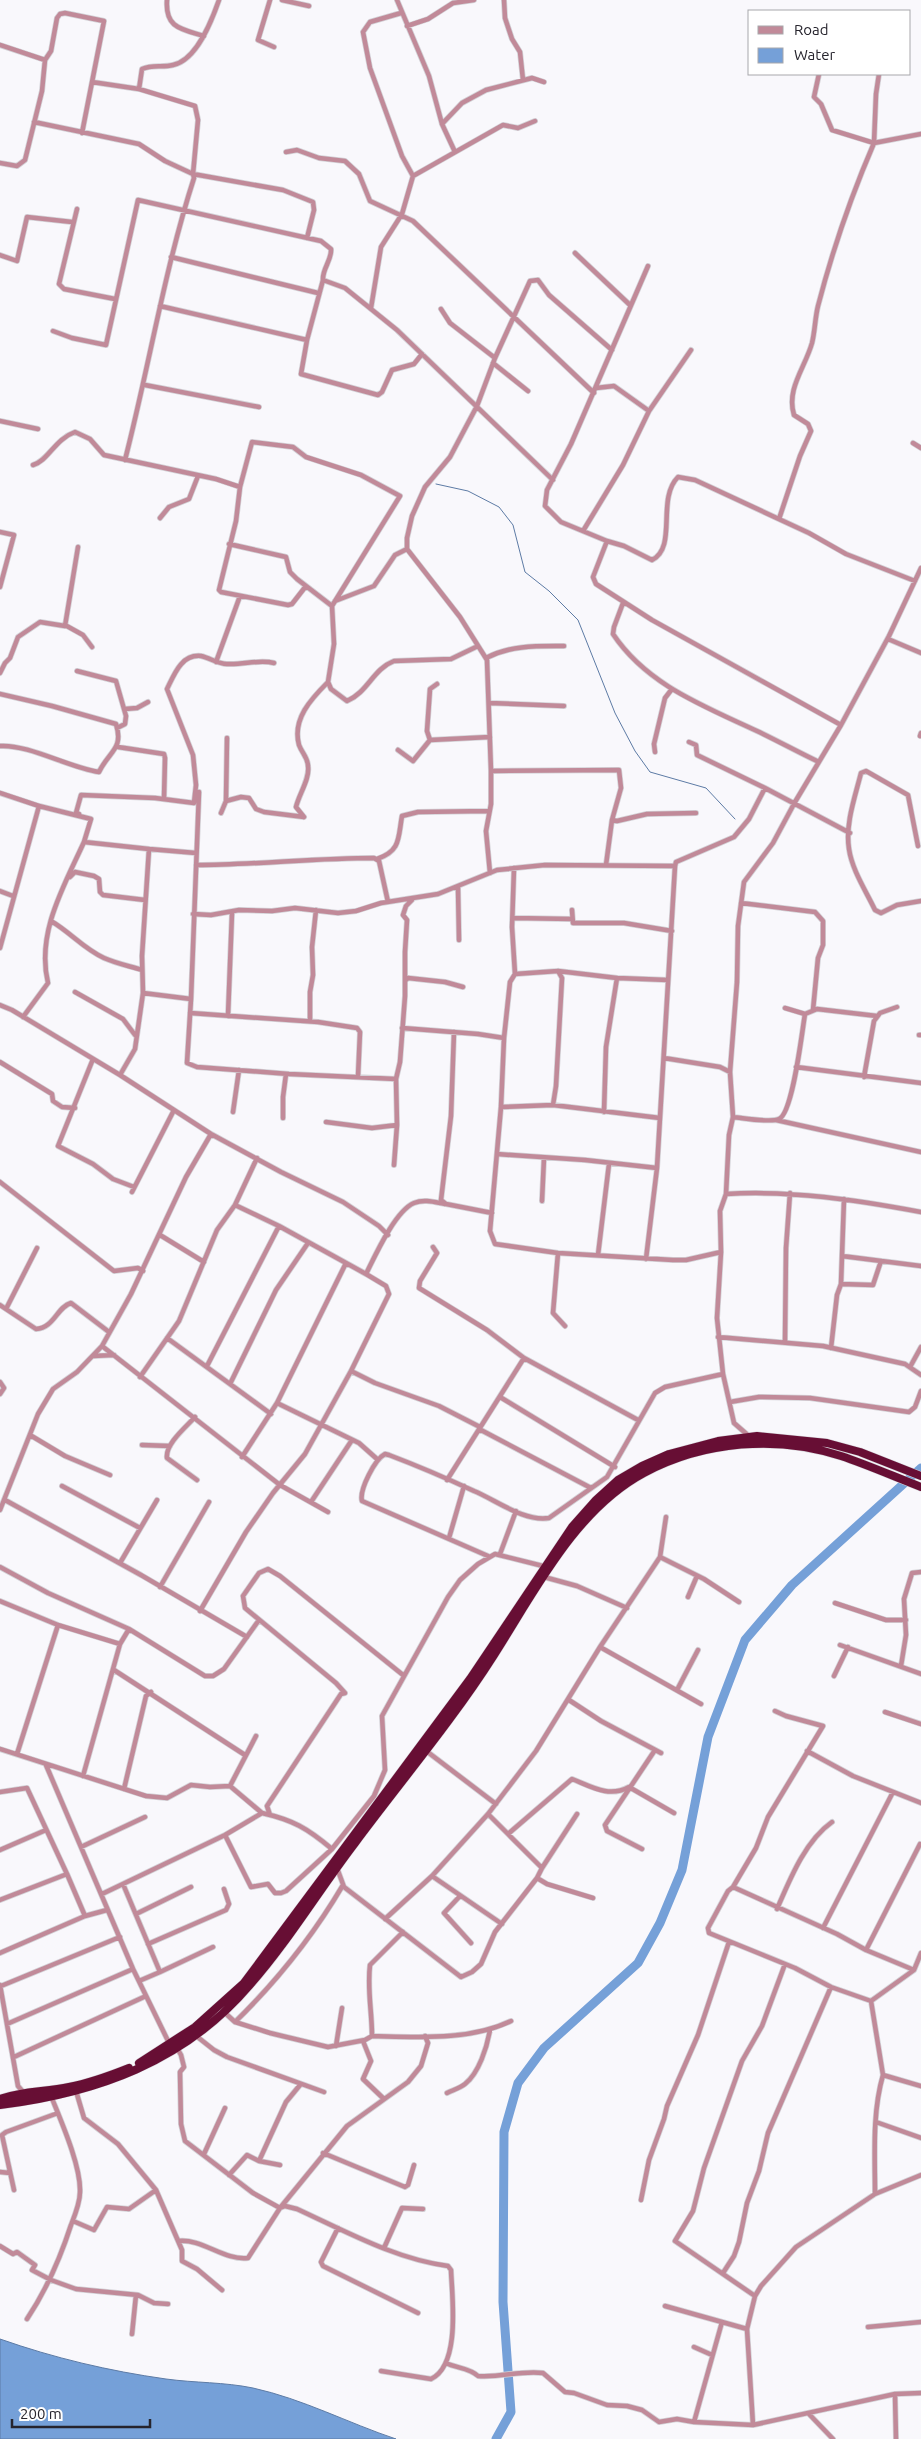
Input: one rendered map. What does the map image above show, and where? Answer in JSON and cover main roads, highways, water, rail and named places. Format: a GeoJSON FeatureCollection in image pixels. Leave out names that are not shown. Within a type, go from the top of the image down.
{"type":"FeatureCollection","features":[{"type":"Feature","properties":{"kind":"highway"},"geometry":{"type":"LineString","coordinates":[[0,2100],[12,2095],[70,2087],[102,2079],[135,2066],[195,2035],[224,2012],[264,1968],[337,1868],[349,1847],[470,1679],[547,1567],[572,1527],[596,1500],[618,1480],[642,1466],[669,1454],[708,1443],[750,1437],[795,1438],[827,1443],[878,1459],[921,1476]]}},
{"type":"Feature","properties":{"kind":"highway"},"geometry":{"type":"LineString","coordinates":[[0,2105],[76,2092],[104,2084],[138,2070],[173,2046],[215,2011],[244,1983],[426,1750],[476,1682],[544,1578],[547,1567],[612,1493],[645,1472],[672,1460],[701,1451],[739,1444],[794,1445],[840,1456],[921,1488]]}},
{"type":"Feature","properties":{"kind":"water"},"geometry":{"type":"Polygon","coordinates":[[[0,2339],[61,2358],[124,2372],[166,2379],[253,2388],[290,2398],[396,2439],[0,2439],[0,2339]]]}},
{"type":"Feature","properties":{"kind":"waterway"},"geometry":{"type":"LineString","coordinates":[[436,484],[468,491],[499,507],[513,525],[525,572],[549,591],[578,620],[615,713],[635,751],[650,772],[706,788],[735,819]]}},
{"type":"Feature","properties":{"kind":"waterway"},"geometry":{"type":"LineString","coordinates":[[496,2439],[511,2412],[503,2302],[504,2132],[518,2083],[544,2048],[638,1963],[660,1923],[682,1870],[708,1737],[745,1640],[792,1585],[921,1468]]}}]}
